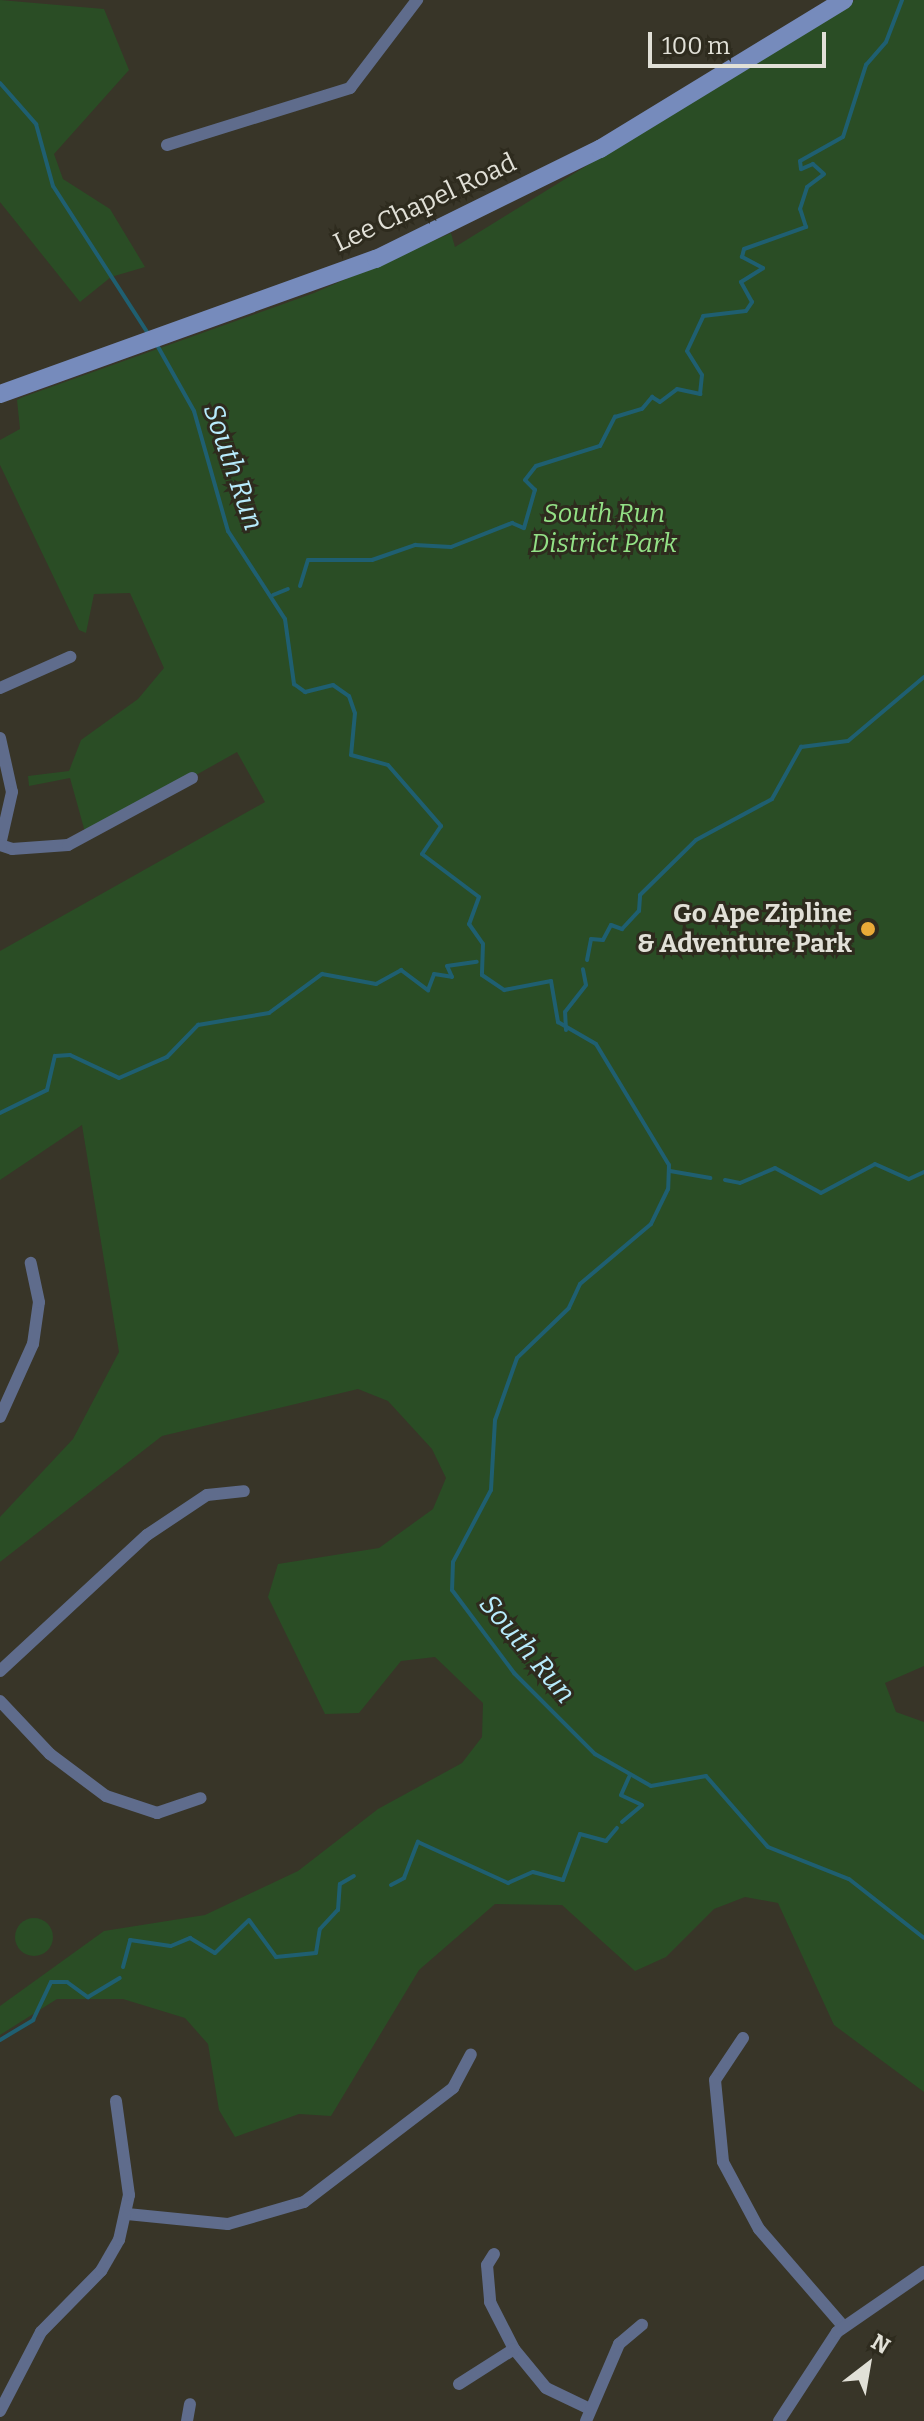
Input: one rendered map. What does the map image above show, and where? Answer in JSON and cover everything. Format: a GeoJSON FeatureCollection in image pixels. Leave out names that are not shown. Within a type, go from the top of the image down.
{"type":"FeatureCollection","features":[{"type":"Feature","properties":{"kind":"main road","name":"Lee Chapel Road"},"geometry":{"type":"LineString","coordinates":[[0,394],[376,259],[600,149],[844,0]]}},
{"type":"Feature","properties":{"kind":"street"},"geometry":{"type":"LineString","coordinates":[[167,145],[350,88],[417,0]]}},
{"type":"Feature","properties":{"kind":"street"},"geometry":{"type":"LineString","coordinates":[[0,688],[70,657]]}},
{"type":"Feature","properties":{"kind":"street"},"geometry":{"type":"LineString","coordinates":[[0,738],[12,792],[0,845],[32,852],[68,845],[192,778]]}},
{"type":"Feature","properties":{"kind":"street"},"geometry":{"type":"LineString","coordinates":[[0,1417],[33,1344],[39,1302],[31,1263]]}},
{"type":"Feature","properties":{"kind":"street"},"geometry":{"type":"LineString","coordinates":[[0,1671],[147,1535],[207,1495],[244,1491]]}},
{"type":"Feature","properties":{"kind":"street"},"geometry":{"type":"LineString","coordinates":[[0,1701],[50,1754],[106,1796],[157,1813],[201,1798]]}},
{"type":"Feature","properties":{"kind":"street"},"geometry":{"type":"LineString","coordinates":[[743,2038],[715,2080],[723,2162],[759,2229],[843,2326]]}},
{"type":"Feature","properties":{"kind":"street"},"geometry":{"type":"LineString","coordinates":[[127,2214],[228,2224],[304,2202],[453,2088],[471,2054]]}},
{"type":"Feature","properties":{"kind":"street"},"geometry":{"type":"LineString","coordinates":[[1,2406],[41,2332],[107,2262],[127,2214],[116,2101]]}},
{"type":"Feature","properties":{"kind":"street"},"geometry":{"type":"LineString","coordinates":[[494,2254],[487,2265],[490,2302],[514,2349],[546,2388],[588,2415],[619,2344],[642,2325]]}},
{"type":"Feature","properties":{"kind":"street"},"geometry":{"type":"LineString","coordinates":[[779,2421],[843,2326],[924,2272]]}},
{"type":"Feature","properties":{"kind":"street"},"geometry":{"type":"LineString","coordinates":[[459,2384],[514,2349]]}},
{"type":"Feature","properties":{"kind":"street"},"geometry":{"type":"LineString","coordinates":[[187,2421],[190,2404]]}},
{"type":"Feature","properties":{"kind":"green space"},"geometry":{"type":"Polygon","coordinates":[[[0,0],[104,9],[129,70],[54,154],[63,179],[110,209],[145,267],[111,277],[80,302],[0,202],[0,0]]]}},
{"type":"Feature","properties":{"kind":"green space","name":"South Run District Park"},"geometry":{"type":"Polygon","coordinates":[[[855,0],[924,0],[924,1666],[885,1683],[896,1712],[924,1722],[924,2092],[834,2025],[778,1903],[745,1897],[714,1909],[666,1957],[635,1971],[562,1905],[495,1904],[419,1970],[331,2116],[299,2114],[235,2137],[219,2110],[208,2044],[185,2018],[123,1999],[57,1999],[0,2035],[0,2006],[104,1931],[205,1915],[298,1871],[378,1809],[462,1763],[482,1737],[483,1703],[435,1657],[401,1661],[359,1713],[325,1714],[268,1597],[278,1564],[379,1548],[433,1509],[446,1478],[432,1449],[388,1401],[358,1389],[162,1436],[0,1562],[0,1517],[73,1439],[119,1352],[82,1125],[0,1180],[0,951],[265,802],[237,752],[75,843],[57,846],[85,832],[70,778],[29,786],[28,776],[69,771],[81,740],[138,699],[164,668],[130,593],[94,594],[86,633],[79,630],[0,465],[0,440],[20,429],[17,400],[23,397],[314,293],[451,233],[455,247],[855,0]]]}},
{"type":"Feature","properties":{"kind":"green space"},"geometry":{"type":"Polygon","coordinates":[[[34,1918],[47,1924],[53,1937],[47,1950],[34,1956],[21,1950],[15,1937],[21,1924],[34,1918]]]}},
{"type":"Feature","properties":{"kind":"waterway"},"geometry":{"type":"LineString","coordinates":[[300,586],[308,560],[372,560],[415,545],[451,547],[512,523],[524,528],[535,490],[525,480],[536,466],[600,446],[615,417],[642,409],[652,397],[660,402],[677,389],[700,394],[702,375],[687,351],[703,316],[746,311],[752,302],[741,282],[763,268],[742,257],[744,249],[806,227],[800,209],[807,187],[824,174],[813,164],[801,169],[800,161],[843,137],[866,65],[886,42],[902,0]]}},
{"type":"Feature","properties":{"kind":"waterway","name":"South Run"},"geometry":{"type":"LineString","coordinates":[[0,83],[36,124],[53,186],[149,335]]}},
{"type":"Feature","properties":{"kind":"waterway","name":"South Run"},"geometry":{"type":"LineString","coordinates":[[157,345],[194,411],[228,531],[285,619],[294,684],[305,692],[333,685],[349,696],[355,713],[351,755],[388,765],[441,826],[422,854],[479,897],[469,924],[483,944],[482,975],[504,990],[551,981],[558,1022],[596,1044],[669,1165],[668,1189],[651,1224],[580,1284],[569,1308],[517,1358],[495,1420],[491,1490],[453,1562],[452,1590],[514,1673],[595,1754],[651,1786],[706,1776],[768,1847],[849,1879],[924,1938]]}},
{"type":"Feature","properties":{"kind":"waterway"},"geometry":{"type":"LineString","coordinates":[[273,595],[288,589]]}},
{"type":"Feature","properties":{"kind":"waterway"},"geometry":{"type":"LineString","coordinates":[[587,960],[591,939],[603,940],[611,925],[622,929],[639,911],[640,895],[696,840],[772,799],[801,747],[848,741],[924,677]]}},
{"type":"Feature","properties":{"kind":"waterway"},"geometry":{"type":"LineString","coordinates":[[0,1113],[47,1090],[55,1056],[70,1055],[119,1078],[167,1057],[198,1025],[269,1013],[322,974],[376,984],[401,970],[428,990],[434,974],[452,977],[447,966],[477,962]]}},
{"type":"Feature","properties":{"kind":"waterway"},"geometry":{"type":"LineString","coordinates":[[566,1030],[565,1012],[586,985],[583,969]]}},
{"type":"Feature","properties":{"kind":"waterway"},"geometry":{"type":"LineString","coordinates":[[725,1180],[740,1183],[775,1168],[821,1193],[875,1164],[909,1179],[924,1172]]}},
{"type":"Feature","properties":{"kind":"waterway"},"geometry":{"type":"LineString","coordinates":[[670,1171],[710,1178]]}},
{"type":"Feature","properties":{"kind":"waterway"},"geometry":{"type":"LineString","coordinates":[[622,1822],[642,1805],[621,1795],[629,1777]]}},
{"type":"Feature","properties":{"kind":"waterway"},"geometry":{"type":"LineString","coordinates":[[391,1885],[404,1878],[418,1842],[508,1883],[533,1872],[563,1880],[580,1834],[606,1841],[617,1828]]}},
{"type":"Feature","properties":{"kind":"waterway"},"geometry":{"type":"LineString","coordinates":[[123,1967],[130,1940],[171,1946],[190,1938],[215,1953],[249,1920],[276,1957],[316,1953],[320,1929],[338,1910],[340,1884],[354,1876]]}},
{"type":"Feature","properties":{"kind":"waterway"},"geometry":{"type":"LineString","coordinates":[[0,2040],[33,2020],[51,1982],[67,1982],[88,1997],[120,1978]]}},
{"type":"Feature","properties":{"kind":"place","name":"Go Ape Zipline & Adventure Park"},"geometry":{"type":"Point","coordinates":[868,929]}}]}
